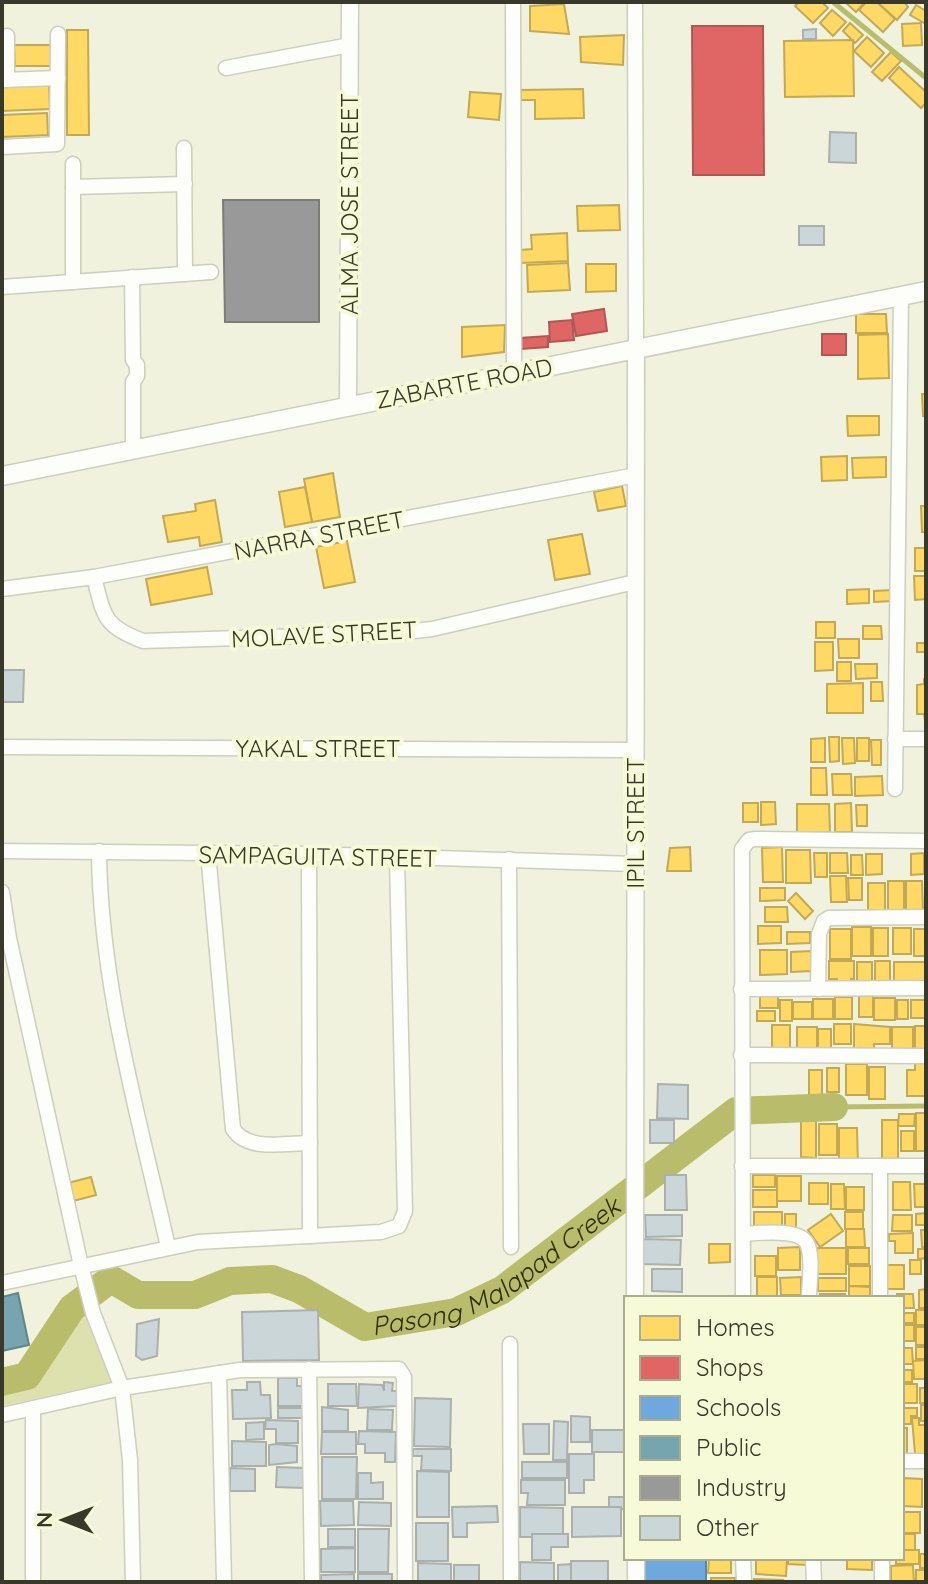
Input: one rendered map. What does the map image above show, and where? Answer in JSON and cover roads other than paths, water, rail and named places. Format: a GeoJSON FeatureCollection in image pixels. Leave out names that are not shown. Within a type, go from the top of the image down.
{"type":"FeatureCollection","features":[{"type":"Feature","properties":{"kind":"main road","name":"ZABARTE ROAD"},"geometry":{"type":"LineString","coordinates":[[2,476],[926,291]]}},
{"type":"Feature","properties":{"kind":"street","name":"ALMA JOSE STREET"},"geometry":{"type":"LineString","coordinates":[[348,407],[350,2]]}},
{"type":"Feature","properties":{"kind":"street"},"geometry":{"type":"LineString","coordinates":[[513,2],[514,373]]}},
{"type":"Feature","properties":{"kind":"street"},"geometry":{"type":"LineString","coordinates":[[635,2],[636,349]]}},
{"type":"Feature","properties":{"kind":"street"},"geometry":{"type":"LineString","coordinates":[[2,147],[57,144],[58,34]]}},
{"type":"Feature","properties":{"kind":"street"},"geometry":{"type":"LineString","coordinates":[[7,36],[5,80],[58,78]]}},
{"type":"Feature","properties":{"kind":"street"},"geometry":{"type":"LineString","coordinates":[[226,68],[350,45]]}},
{"type":"Feature","properties":{"kind":"street"},"geometry":{"type":"LineString","coordinates":[[184,148],[185,274]]}},
{"type":"Feature","properties":{"kind":"street"},"geometry":{"type":"LineString","coordinates":[[73,164],[73,282]]}},
{"type":"Feature","properties":{"kind":"street"},"geometry":{"type":"LineString","coordinates":[[73,187],[185,184]]}},
{"type":"Feature","properties":{"kind":"street"},"geometry":{"type":"LineString","coordinates":[[2,287],[211,272]]}},
{"type":"Feature","properties":{"kind":"street"},"geometry":{"type":"LineString","coordinates":[[132,277],[133,360],[128,365],[128,376],[133,382],[133,450]]}},
{"type":"Feature","properties":{"kind":"street"},"geometry":{"type":"LineString","coordinates":[[895,789],[901,296]]}},
{"type":"Feature","properties":{"kind":"street","name":"IPIL STREET"},"geometry":{"type":"LineString","coordinates":[[635,1296],[636,349]]}},
{"type":"Feature","properties":{"kind":"street","name":"NARRA STREET"},"geometry":{"type":"LineString","coordinates":[[2,589],[94,577],[636,475]]}},
{"type":"Feature","properties":{"kind":"street","name":"MOLAVE STREET"},"geometry":{"type":"LineString","coordinates":[[94,577],[104,616],[121,633],[143,641],[396,633],[432,629],[635,582]]}},
{"type":"Feature","properties":{"kind":"street"},"geometry":{"type":"LineString","coordinates":[[895,739],[926,739]]}},
{"type":"Feature","properties":{"kind":"street","name":"YAKAL STREET"},"geometry":{"type":"LineString","coordinates":[[2,747],[635,750]]}},
{"type":"Feature","properties":{"kind":"street"},"geometry":{"type":"LineString","coordinates":[[743,1296],[741,854],[744,844],[755,839],[926,841]]}},
{"type":"Feature","properties":{"kind":"street","name":"SAMPAGUITA STREET"},"geometry":{"type":"LineString","coordinates":[[2,851],[309,854],[635,864]]}},
{"type":"Feature","properties":{"kind":"street"},"geometry":{"type":"LineString","coordinates":[[99,851],[99,907],[111,990],[168,1247]]}},
{"type":"Feature","properties":{"kind":"street"},"geometry":{"type":"LineString","coordinates":[[208,853],[233,1129],[238,1137],[250,1143],[310,1143]]}},
{"type":"Feature","properties":{"kind":"street"},"geometry":{"type":"LineString","coordinates":[[309,854],[310,1236]]}},
{"type":"Feature","properties":{"kind":"street"},"geometry":{"type":"LineString","coordinates":[[2,1283],[198,1242],[381,1232],[399,1226],[405,1211],[397,858]]}},
{"type":"Feature","properties":{"kind":"street"},"geometry":{"type":"LineString","coordinates":[[509,859],[511,1247]]}},
{"type":"Feature","properties":{"kind":"street"},"geometry":{"type":"LineString","coordinates":[[2,892],[6,938],[81,1266],[93,1313],[122,1388],[130,1460],[133,1582]]}},
{"type":"Feature","properties":{"kind":"street"},"geometry":{"type":"LineString","coordinates":[[818,989],[819,934],[824,921],[829,918],[926,917]]}},
{"type":"Feature","properties":{"kind":"street"},"geometry":{"type":"LineString","coordinates":[[741,989],[926,988]]}},
{"type":"Feature","properties":{"kind":"street"},"geometry":{"type":"LineString","coordinates":[[741,1055],[926,1056]]}},
{"type":"Feature","properties":{"kind":"street"},"geometry":{"type":"LineString","coordinates":[[742,1166],[926,1166]]}},
{"type":"Feature","properties":{"kind":"street"},"geometry":{"type":"LineString","coordinates":[[880,1166],[880,1296]]}},
{"type":"Feature","properties":{"kind":"street"},"geometry":{"type":"LineString","coordinates":[[743,1234],[791,1233],[802,1237],[808,1245],[809,1296]]}},
{"type":"Feature","properties":{"kind":"street"},"geometry":{"type":"LineString","coordinates":[[510,1344],[511,1582]]}},
{"type":"Feature","properties":{"kind":"street"},"geometry":{"type":"LineString","coordinates":[[309,1369],[312,1582]]}},
{"type":"Feature","properties":{"kind":"street"},"geometry":{"type":"LineString","coordinates":[[2,1415],[122,1388],[240,1370],[399,1369],[403,1373],[405,1582]]}},
{"type":"Feature","properties":{"kind":"street"},"geometry":{"type":"LineString","coordinates":[[219,1373],[224,1582]]}},
{"type":"Feature","properties":{"kind":"street"},"geometry":{"type":"LineString","coordinates":[[33,1408],[33,1582]]}},
{"type":"Feature","properties":{"kind":"street"},"geometry":{"type":"LineString","coordinates":[[904,1461],[926,1461]]}},
{"type":"Feature","properties":{"kind":"street"},"geometry":{"type":"LineString","coordinates":[[636,1560],[636,1582]]}},
{"type":"Feature","properties":{"kind":"street"},"geometry":{"type":"LineString","coordinates":[[743,1560],[744,1582]]}},
{"type":"Feature","properties":{"kind":"street"},"geometry":{"type":"LineString","coordinates":[[813,1560],[814,1582]]}},
{"type":"Feature","properties":{"kind":"street"},"geometry":{"type":"LineString","coordinates":[[882,1560],[882,1582]]}},
{"type":"Feature","properties":{"kind":"waterway"},"geometry":{"type":"LineString","coordinates":[[833,2],[926,78]]}},
{"type":"Feature","properties":{"kind":"waterway","name":"Pasong Malapad Creek"},"geometry":{"type":"LineString","coordinates":[[834,1107],[926,1106]]}},
{"type":"Feature","properties":{"kind":"waterway","name":"Pasong Malapad Creek"},"geometry":{"type":"LineString","coordinates":[[2,1382],[27,1376],[72,1308],[111,1279],[138,1295],[195,1295],[230,1281],[272,1279],[299,1289],[365,1327],[456,1312],[502,1290],[736,1111],[834,1107]]}}]}
